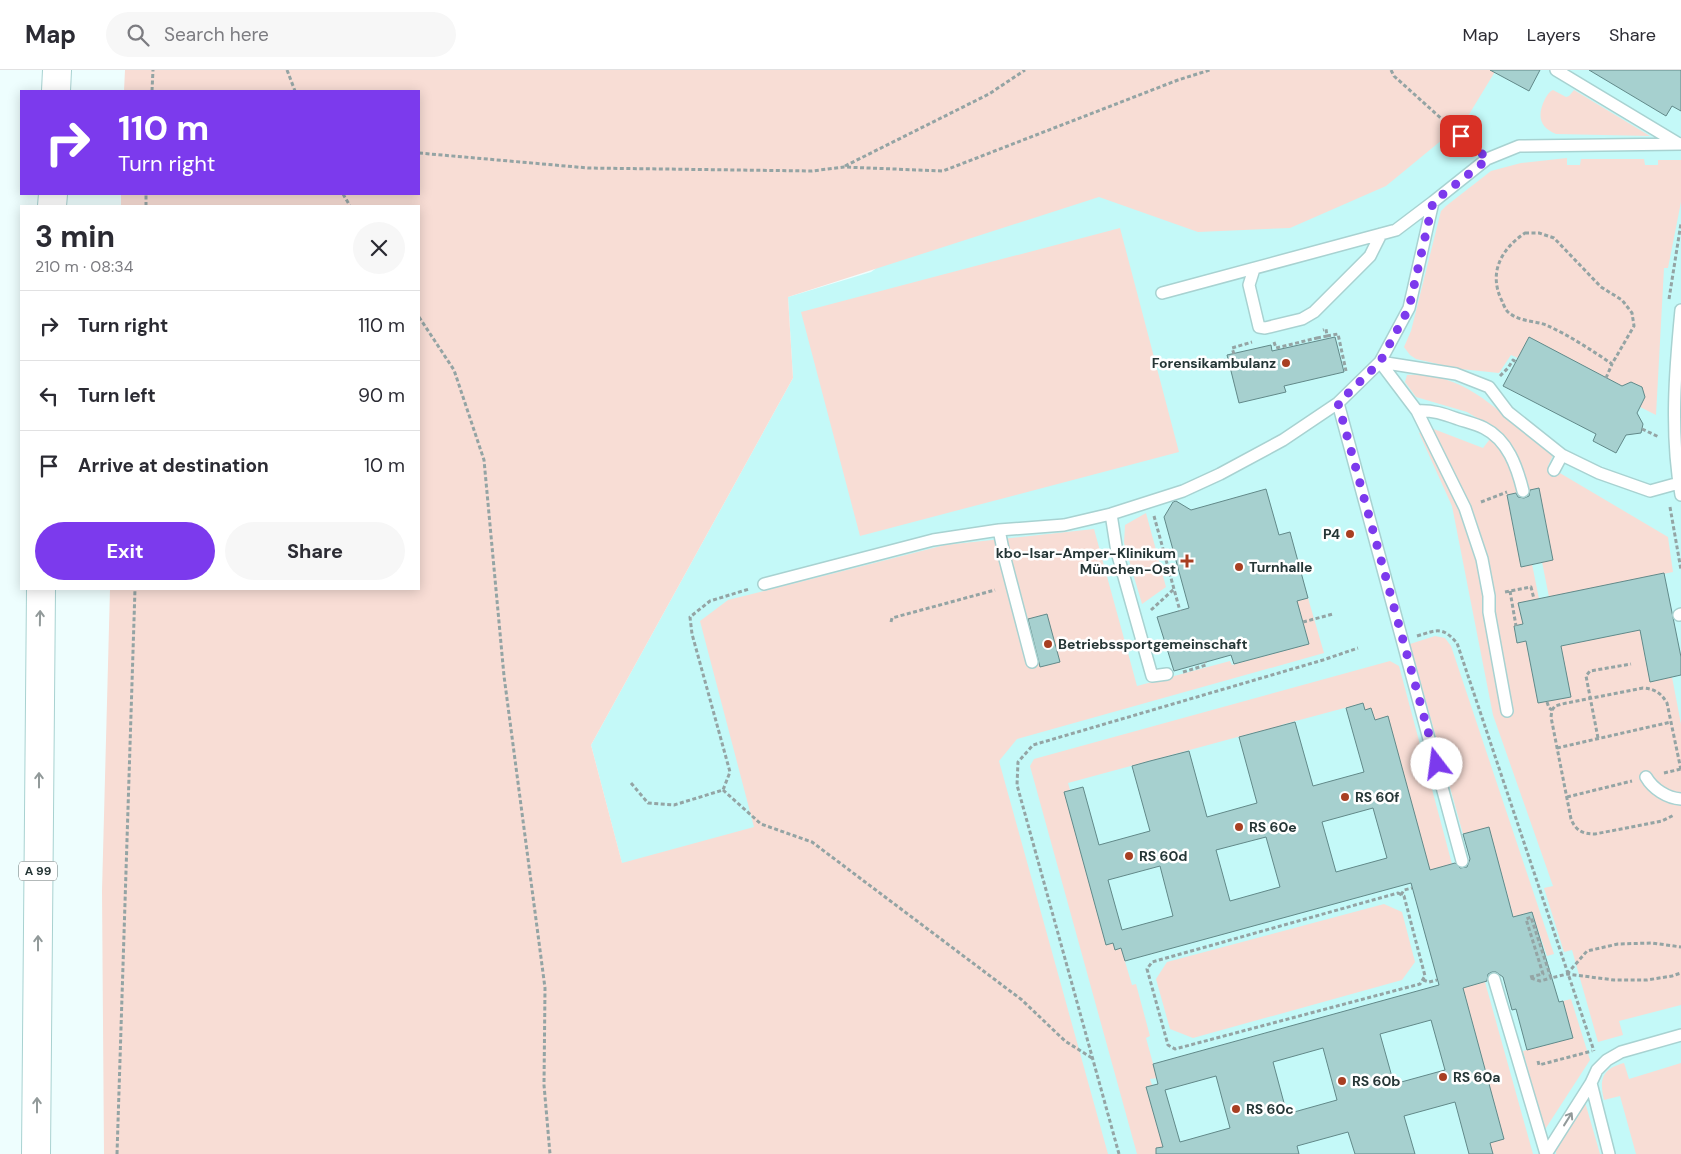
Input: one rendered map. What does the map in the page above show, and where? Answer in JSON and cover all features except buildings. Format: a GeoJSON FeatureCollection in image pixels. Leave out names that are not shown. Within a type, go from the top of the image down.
{"type":"FeatureCollection","features":[{"type":"Feature","properties":{"kind":"highway"},"geometry":{"type":"LineString","coordinates":[[56,90],[57,70]]}},
{"type":"Feature","properties":{"kind":"highway","name":"A 99"},"geometry":{"type":"LineString","coordinates":[[36,1154],[40,590]]}},
{"type":"Feature","properties":{"kind":"lane"},"geometry":{"type":"LineString","coordinates":[[1556,70],[1680,144]]}},
{"type":"Feature","properties":{"kind":"lane"},"geometry":{"type":"LineString","coordinates":[[1162,293],[1396,230],[1488,159],[1519,146],[1680,144]]}},
{"type":"Feature","properties":{"kind":"lane"},"geometry":{"type":"LineString","coordinates":[[764,584],[933,540],[1000,530],[1064,525],[1111,514],[1183,491],[1220,474],[1283,440],[1338,403],[1380,362],[1409,308],[1433,202]]}},
{"type":"Feature","properties":{"kind":"lane"},"geometry":{"type":"LineString","coordinates":[[1254,269],[1249,286],[1259,327],[1265,328],[1302,319],[1314,312],[1370,256],[1381,234]]}},
{"type":"Feature","properties":{"kind":"lane"},"geometry":{"type":"LineString","coordinates":[[1380,362],[1456,374],[1489,388],[1508,412],[1562,455],[1600,473],[1650,491],[1680,489],[1675,430],[1676,368],[1681,310]]}},
{"type":"Feature","properties":{"kind":"lane"},"geometry":{"type":"LineString","coordinates":[[1380,362],[1417,411],[1465,508],[1482,560],[1489,596],[1489,612],[1507,711]]}},
{"type":"Feature","properties":{"kind":"lane"},"geometry":{"type":"LineString","coordinates":[[1338,403],[1462,861]]}},
{"type":"Feature","properties":{"kind":"lane"},"geometry":{"type":"LineString","coordinates":[[1417,411],[1431,410],[1483,428],[1493,434],[1507,448],[1523,491]]}},
{"type":"Feature","properties":{"kind":"lane"},"geometry":{"type":"LineString","coordinates":[[1554,470],[1562,455]]}},
{"type":"Feature","properties":{"kind":"lane"},"geometry":{"type":"LineString","coordinates":[[1111,514],[1117,552],[1152,676],[1167,674]]}},
{"type":"Feature","properties":{"kind":"lane"},"geometry":{"type":"LineString","coordinates":[[1000,530],[1005,559],[1032,662]]}},
{"type":"Feature","properties":{"kind":"lane"},"geometry":{"type":"LineString","coordinates":[[1646,777],[1661,792],[1673,798],[1681,799]]}},
{"type":"Feature","properties":{"kind":"lane"},"geometry":{"type":"LineString","coordinates":[[1494,979],[1546,1154]]}},
{"type":"Feature","properties":{"kind":"lane"},"geometry":{"type":"LineString","coordinates":[[1546,1154],[1591,1083],[1597,1070],[1607,1060],[1621,1052],[1681,1035]]}},
{"type":"Feature","properties":{"kind":"lane"},"geometry":{"type":"LineString","coordinates":[[1591,1083],[1609,1154]]}},
{"type":"Feature","properties":{"kind":"path"},"geometry":{"type":"LineString","coordinates":[[152,90],[153,70]]}},
{"type":"Feature","properties":{"kind":"path"},"geometry":{"type":"LineString","coordinates":[[287,70],[295,90]]}},
{"type":"Feature","properties":{"kind":"path"},"geometry":{"type":"LineString","coordinates":[[844,167],[990,94],[1025,70]]}},
{"type":"Feature","properties":{"kind":"path"},"geometry":{"type":"LineString","coordinates":[[420,153],[588,168],[812,172],[844,167],[943,171],[1178,80],[1210,70]]}},
{"type":"Feature","properties":{"kind":"path"},"geometry":{"type":"LineString","coordinates":[[1391,70],[1394,76],[1488,159]]}},
{"type":"Feature","properties":{"kind":"path"},"geometry":{"type":"LineString","coordinates":[[1606,378],[1634,326],[1632,314],[1622,300],[1601,287],[1554,238],[1539,233],[1525,233],[1514,241],[1500,258],[1495,273],[1498,294],[1507,310],[1517,318],[1545,325],[1591,349],[1612,364]]}},
{"type":"Feature","properties":{"kind":"path"},"geometry":{"type":"LineString","coordinates":[[420,319],[454,370],[484,460],[504,676],[546,988],[544,1085],[550,1154]]}},
{"type":"Feature","properties":{"kind":"path"},"geometry":{"type":"LineString","coordinates":[[1323,330],[1326,330],[1328,336]]}},
{"type":"Feature","properties":{"kind":"path"},"geometry":{"type":"LineString","coordinates":[[1317,338],[1338,334],[1346,371]]}},
{"type":"Feature","properties":{"kind":"path"},"geometry":{"type":"LineString","coordinates":[[1508,368],[1513,360],[1516,362]]}},
{"type":"Feature","properties":{"kind":"path"},"geometry":{"type":"LineString","coordinates":[[1642,429],[1662,438]]}},
{"type":"Feature","properties":{"kind":"path"},"geometry":{"type":"LineString","coordinates":[[1465,508],[1508,492]]}},
{"type":"Feature","properties":{"kind":"path"},"geometry":{"type":"LineString","coordinates":[[1150,501],[1180,611]]}},
{"type":"Feature","properties":{"kind":"path"},"geometry":{"type":"LineString","coordinates":[[723,790],[730,772],[692,634],[690,617],[710,601],[764,584]]}},
{"type":"Feature","properties":{"kind":"path"},"geometry":{"type":"LineString","coordinates":[[1489,596],[1531,587],[1534,600]]}},
{"type":"Feature","properties":{"kind":"path"},"geometry":{"type":"LineString","coordinates":[[117,1154],[135,590]]}},
{"type":"Feature","properties":{"kind":"path"},"geometry":{"type":"LineString","coordinates":[[891,622],[892,618],[995,590]]}},
{"type":"Feature","properties":{"kind":"path"},"geometry":{"type":"LineString","coordinates":[[1150,616],[1151,610],[1174,590]]}},
{"type":"Feature","properties":{"kind":"path"},"geometry":{"type":"LineString","coordinates":[[1510,591],[1516,626]]}},
{"type":"Feature","properties":{"kind":"path"},"geometry":{"type":"LineString","coordinates":[[1303,622],[1333,614]]}},
{"type":"Feature","properties":{"kind":"path"},"geometry":{"type":"LineString","coordinates":[[1412,638],[1437,630],[1449,634],[1458,643],[1593,1050],[1607,1060]]}},
{"type":"Feature","properties":{"kind":"path"},"geometry":{"type":"LineString","coordinates":[[1119,1154],[1018,785],[1018,762],[1033,745],[1358,648]]}},
{"type":"Feature","properties":{"kind":"path"},"geometry":{"type":"LineString","coordinates":[[1193,668],[1206,665],[1205,662]]}},
{"type":"Feature","properties":{"kind":"path"},"geometry":{"type":"LineString","coordinates":[[1598,738],[1586,676],[1590,671],[1631,664]]}},
{"type":"Feature","properties":{"kind":"path"},"geometry":{"type":"LineString","coordinates":[[1566,796],[1681,769],[1667,703],[1662,695],[1652,689],[1643,688],[1555,706],[1550,717],[1566,796],[1571,819],[1575,827],[1584,834],[1595,834],[1662,821],[1671,818],[1678,812]]}},
{"type":"Feature","properties":{"kind":"path"},"geometry":{"type":"LineString","coordinates":[[1547,702],[1552,710]]}},
{"type":"Feature","properties":{"kind":"path"},"geometry":{"type":"LineString","coordinates":[[1557,748],[1671,722]]}},
{"type":"Feature","properties":{"kind":"path"},"geometry":{"type":"LineString","coordinates":[[631,783],[648,803],[674,805],[723,790]]}},
{"type":"Feature","properties":{"kind":"path"},"geometry":{"type":"LineString","coordinates":[[723,790],[761,824],[812,842],[1022,1000],[1065,1041],[1092,1058]]}},
{"type":"Feature","properties":{"kind":"path"},"geometry":{"type":"LineString","coordinates":[[1401,895],[1404,890],[1412,888]]}},
{"type":"Feature","properties":{"kind":"path"},"geometry":{"type":"LineString","coordinates":[[1398,893],[1401,895],[1404,896],[1425,976],[1420,984],[1175,1049],[1168,1045],[1147,969],[1152,962],[1398,893]]}},
{"type":"Feature","properties":{"kind":"path"},"geometry":{"type":"LineString","coordinates":[[1551,978],[1531,918],[1526,919],[1543,974],[1530,977],[1540,981],[1567,974],[1614,980],[1647,980],[1681,973]]}},
{"type":"Feature","properties":{"kind":"path"},"geometry":{"type":"LineString","coordinates":[[1567,974],[1586,951],[1618,944],[1652,943],[1681,947]]}},
{"type":"Feature","properties":{"kind":"path"},"geometry":{"type":"LineString","coordinates":[[1423,980],[1429,982],[1437,980]]}},
{"type":"Feature","properties":{"kind":"path"},"geometry":{"type":"LineString","coordinates":[[1537,1057],[1540,1065],[1593,1050]]}},
{"type":"Feature","properties":{"kind":"shaded area"},"geometry":{"type":"Polygon","coordinates":[[[125,70],[1496,70],[1465,121],[1386,186],[1290,228],[1198,232],[1099,197],[788,297],[793,378],[591,745],[622,863],[754,827],[700,621],[728,600],[945,545],[1094,529],[1137,686],[1230,661],[1232,665],[1309,644],[1297,601],[1308,598],[1324,653],[1017,739],[999,761],[1108,1154],[104,1154],[102,891],[110,590],[420,590],[420,205],[121,205],[121,195],[420,195],[420,90],[124,90],[125,70]]]}},
{"type":"Feature","properties":{"kind":"shaded area","name":"kbo-Isar-Amper-Klinikum München-Ost"},"geometry":{"type":"Polygon","coordinates":[[[1153,70],[1681,70],[1681,1154],[724,1154],[653,982],[591,745],[793,378],[788,297],[871,272],[1153,70]]]}},
{"type":"Feature","properties":{"kind":"shaded area"},"geometry":{"type":"Polygon","coordinates":[[[1553,90],[1566,97],[1574,90],[1650,136],[1556,134],[1546,128],[1540,115],[1545,99],[1553,90]]]}},
{"type":"Feature","properties":{"kind":"shaded area"},"geometry":{"type":"Polygon","coordinates":[[[1567,158],[1567,165],[1580,165],[1581,159],[1644,159],[1645,165],[1658,165],[1658,160],[1681,160],[1681,202],[1668,268],[1664,268],[1656,415],[1640,407],[1645,397],[1642,387],[1631,382],[1622,386],[1529,337],[1518,358],[1511,355],[1499,373],[1460,369],[1416,359],[1404,347],[1411,331],[1441,211],[1491,171],[1521,163],[1567,158]]]}},
{"type":"Feature","properties":{"kind":"shaded area"},"geometry":{"type":"Polygon","coordinates":[[[1120,228],[1179,452],[860,536],[801,312],[1120,228]]]}},
{"type":"Feature","properties":{"kind":"shaded area"},"geometry":{"type":"Polygon","coordinates":[[[1407,375],[1430,376],[1450,381],[1469,390],[1486,401],[1553,455],[1548,466],[1668,537],[1673,572],[1549,597],[1542,562],[1538,488],[1507,495],[1521,566],[1532,564],[1539,599],[1518,603],[1523,624],[1514,627],[1517,642],[1526,641],[1538,703],[1571,697],[1561,646],[1640,630],[1650,682],[1672,677],[1681,724],[1681,1005],[1619,1021],[1623,1035],[1598,1042],[1572,950],[1564,952],[1544,888],[1553,886],[1493,715],[1452,506],[1419,433],[1431,428],[1483,448],[1497,430],[1467,412],[1416,397],[1405,382],[1407,375]]]}},
{"type":"Feature","properties":{"kind":"shaded area"},"geometry":{"type":"Polygon","coordinates":[[[1146,513],[1166,587],[1142,604],[1124,543],[1125,525],[1146,513]]]}},
{"type":"Feature","properties":{"kind":"shaded area"},"geometry":{"type":"Polygon","coordinates":[[[1435,636],[1445,638],[1451,646],[1554,954],[1547,956],[1533,915],[1530,912],[1524,914],[1523,917],[1525,958],[1489,828],[1463,834],[1410,644],[1435,636]]]}},
{"type":"Feature","properties":{"kind":"shaded area"},"geometry":{"type":"Polygon","coordinates":[[[1390,661],[1399,666],[1452,864],[1430,870],[1371,709],[1365,710],[1363,703],[1281,725],[1283,732],[1256,732],[1068,783],[1070,790],[1064,792],[1106,945],[1113,943],[1115,950],[1121,948],[1132,985],[1136,984],[1150,1036],[1146,1038],[1157,1078],[1150,1079],[1152,1085],[1146,1087],[1165,1154],[1137,1154],[1030,766],[1034,759],[1390,661]]]}},
{"type":"Feature","properties":{"kind":"shaded area"},"geometry":{"type":"Polygon","coordinates":[[[1384,904],[1402,912],[1415,962],[1402,980],[1193,1038],[1170,1029],[1156,979],[1167,962],[1384,904]]]}},
{"type":"Feature","properties":{"kind":"shaded area"},"geometry":{"type":"Polygon","coordinates":[[[1485,982],[1533,1154],[1493,1154],[1490,1143],[1504,1139],[1463,988],[1485,982]]]}},
{"type":"Feature","properties":{"kind":"shaded area"},"geometry":{"type":"Polygon","coordinates":[[[1571,999],[1590,1060],[1544,1131],[1523,1051],[1573,1038],[1563,1001],[1571,999]]]}},
{"type":"Feature","properties":{"kind":"shaded area"},"geometry":{"type":"Polygon","coordinates":[[[1624,1063],[1629,1079],[1681,1063],[1681,1154],[1636,1154],[1620,1096],[1604,1100],[1602,1086],[1602,1081],[1607,1072],[1611,1068],[1624,1063]]]}},
{"type":"Feature","properties":{"kind":"shaded area"},"geometry":{"type":"Polygon","coordinates":[[[1585,1102],[1600,1154],[1556,1154],[1556,1151],[1585,1102]]]}},
{"type":"Feature","properties":{"kind":"place","name":"Forensikambulanz"},"geometry":{"type":"Point","coordinates":[1286,363]}},
{"type":"Feature","properties":{"kind":"place","name":"P4"},"geometry":{"type":"Point","coordinates":[1350,534]}},
{"type":"Feature","properties":{"kind":"place","name":"kbo-Isar-Amper-Klinikum München-Ost"},"geometry":{"type":"Point","coordinates":[1187,561]}},
{"type":"Feature","properties":{"kind":"place","name":"Turnhalle"},"geometry":{"type":"Point","coordinates":[1239,567]}},
{"type":"Feature","properties":{"kind":"place","name":"Betriebssportgemeinschaft"},"geometry":{"type":"Point","coordinates":[1048,644]}},
{"type":"Feature","properties":{"kind":"place","name":"RS 60f"},"geometry":{"type":"Point","coordinates":[1345,797]}},
{"type":"Feature","properties":{"kind":"place","name":"RS 60e"},"geometry":{"type":"Point","coordinates":[1239,827]}},
{"type":"Feature","properties":{"kind":"place","name":"RS 60d"},"geometry":{"type":"Point","coordinates":[1129,856]}},
{"type":"Feature","properties":{"kind":"place","name":"RS 60a"},"geometry":{"type":"Point","coordinates":[1443,1077]}},
{"type":"Feature","properties":{"kind":"place","name":"RS 60b"},"geometry":{"type":"Point","coordinates":[1342,1081]}},
{"type":"Feature","properties":{"kind":"place","name":"RS 60c"},"geometry":{"type":"Point","coordinates":[1236,1109]}},
{"type":"Feature","properties":{"kind":"route"},"geometry":{"type":"LineString","coordinates":[[1437,764],[1338,403],[1380,362],[1409,308],[1433,202],[1488,159],[1461,136]]}}]}
